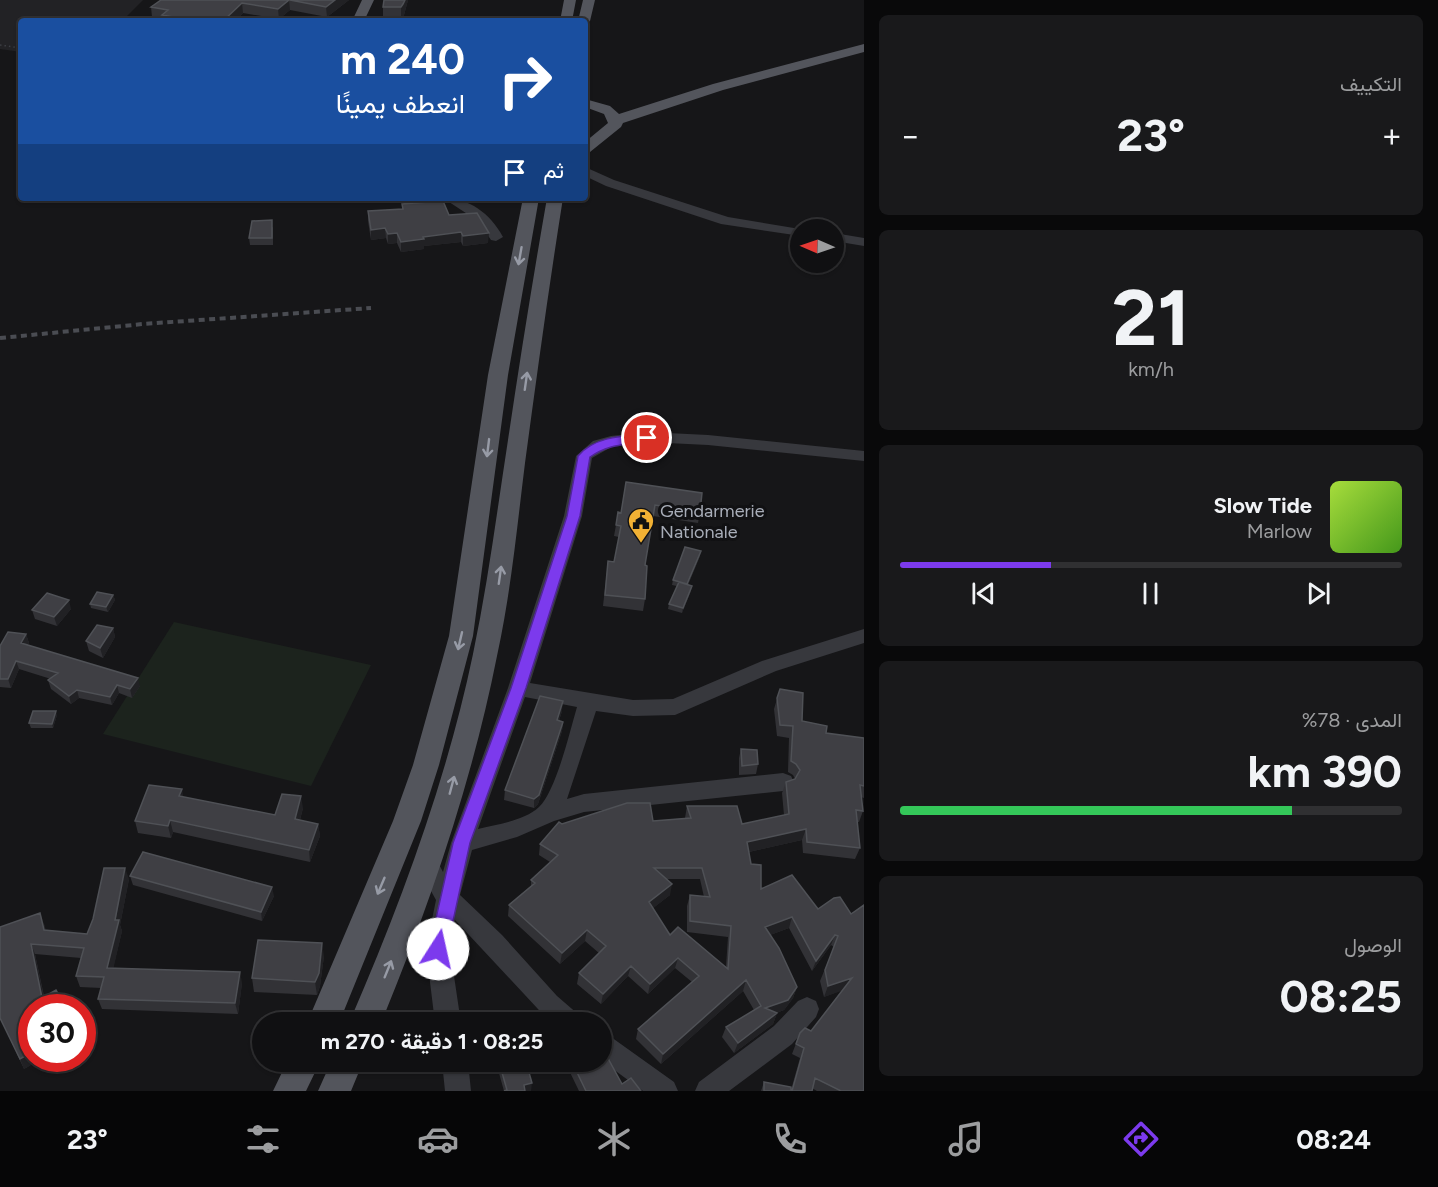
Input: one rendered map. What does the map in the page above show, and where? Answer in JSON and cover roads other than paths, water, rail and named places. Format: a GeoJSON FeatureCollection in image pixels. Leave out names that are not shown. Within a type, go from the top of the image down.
{"type":"FeatureCollection","features":[{"type":"Feature","properties":{"kind":"main road"},"geometry":{"type":"LineString","coordinates":[[359,18],[368,0]]}},
{"type":"Feature","properties":{"kind":"main road"},"geometry":{"type":"LineString","coordinates":[[567,18],[570,0]]}},
{"type":"Feature","properties":{"kind":"main road"},"geometry":{"type":"LineString","coordinates":[[585,18],[589,0]]}},
{"type":"Feature","properties":{"kind":"main road"},"geometry":{"type":"LineString","coordinates":[[616,120],[718,87],[864,48]]}},
{"type":"Feature","properties":{"kind":"main road"},"geometry":{"type":"LineString","coordinates":[[588,103],[609,111],[616,120]]}},
{"type":"Feature","properties":{"kind":"main road"},"geometry":{"type":"LineString","coordinates":[[588,147],[614,127],[616,120]]}},
{"type":"Feature","properties":{"kind":"main road"},"geometry":{"type":"LineString","coordinates":[[328,1012],[399,842],[426,765],[461,636],[498,375],[530,201]]}},
{"type":"Feature","properties":{"kind":"main road"},"geometry":{"type":"LineString","coordinates":[[370,1012],[390,964],[445,812],[491,627],[533,332],[555,201]]}},
{"type":"Feature","properties":{"kind":"main road"},"geometry":{"type":"LineString","coordinates":[[399,842],[428,860]]}},
{"type":"Feature","properties":{"kind":"main road"},"geometry":{"type":"LineString","coordinates":[[289,1091],[299,1072]]}},
{"type":"Feature","properties":{"kind":"main road"},"geometry":{"type":"LineString","coordinates":[[334,1091],[343,1072]]}},
{"type":"Feature","properties":{"kind":"street"},"geometry":{"type":"LineString","coordinates":[[588,172],[610,183],[726,221],[790,230]]}},
{"type":"Feature","properties":{"kind":"street"},"geometry":{"type":"LineString","coordinates":[[454,201],[478,214],[492,228],[496,237]]}},
{"type":"Feature","properties":{"kind":"street"},"geometry":{"type":"LineString","coordinates":[[844,239],[864,242]]}},
{"type":"Feature","properties":{"kind":"street"},"geometry":{"type":"LineString","coordinates":[[447,1012],[438,949],[462,843],[518,688],[573,516],[584,456],[599,445],[623,439],[655,438],[708,440],[864,456]]}},
{"type":"Feature","properties":{"kind":"street"},"geometry":{"type":"LineString","coordinates":[[518,688],[589,702],[650,709],[684,705],[769,666],[864,636]]}},
{"type":"Feature","properties":{"kind":"street"},"geometry":{"type":"LineString","coordinates":[[548,814],[560,792],[589,702]]}},
{"type":"Feature","properties":{"kind":"street"},"geometry":{"type":"LineString","coordinates":[[462,843],[527,824],[548,814],[584,803],[783,782]]}},
{"type":"Feature","properties":{"kind":"street"},"geometry":{"type":"LineString","coordinates":[[428,860],[433,877],[449,901],[494,943],[541,998],[557,1012]]}},
{"type":"Feature","properties":{"kind":"street"},"geometry":{"type":"LineString","coordinates":[[708,1091],[783,1035],[807,1009]]}},
{"type":"Feature","properties":{"kind":"street"},"geometry":{"type":"LineString","coordinates":[[612,1053],[665,1091]]}},
{"type":"Feature","properties":{"kind":"street"},"geometry":{"type":"LineString","coordinates":[[456,1072],[458,1091]]}},
{"type":"Feature","properties":{"kind":"railway"},"geometry":{"type":"LineString","coordinates":[[0,338],[143,324],[371,308]]}},
{"type":"Feature","properties":{"kind":"place","name":"Gendarmerie Nationale"},"geometry":{"type":"Point","coordinates":[641,544]}}]}
